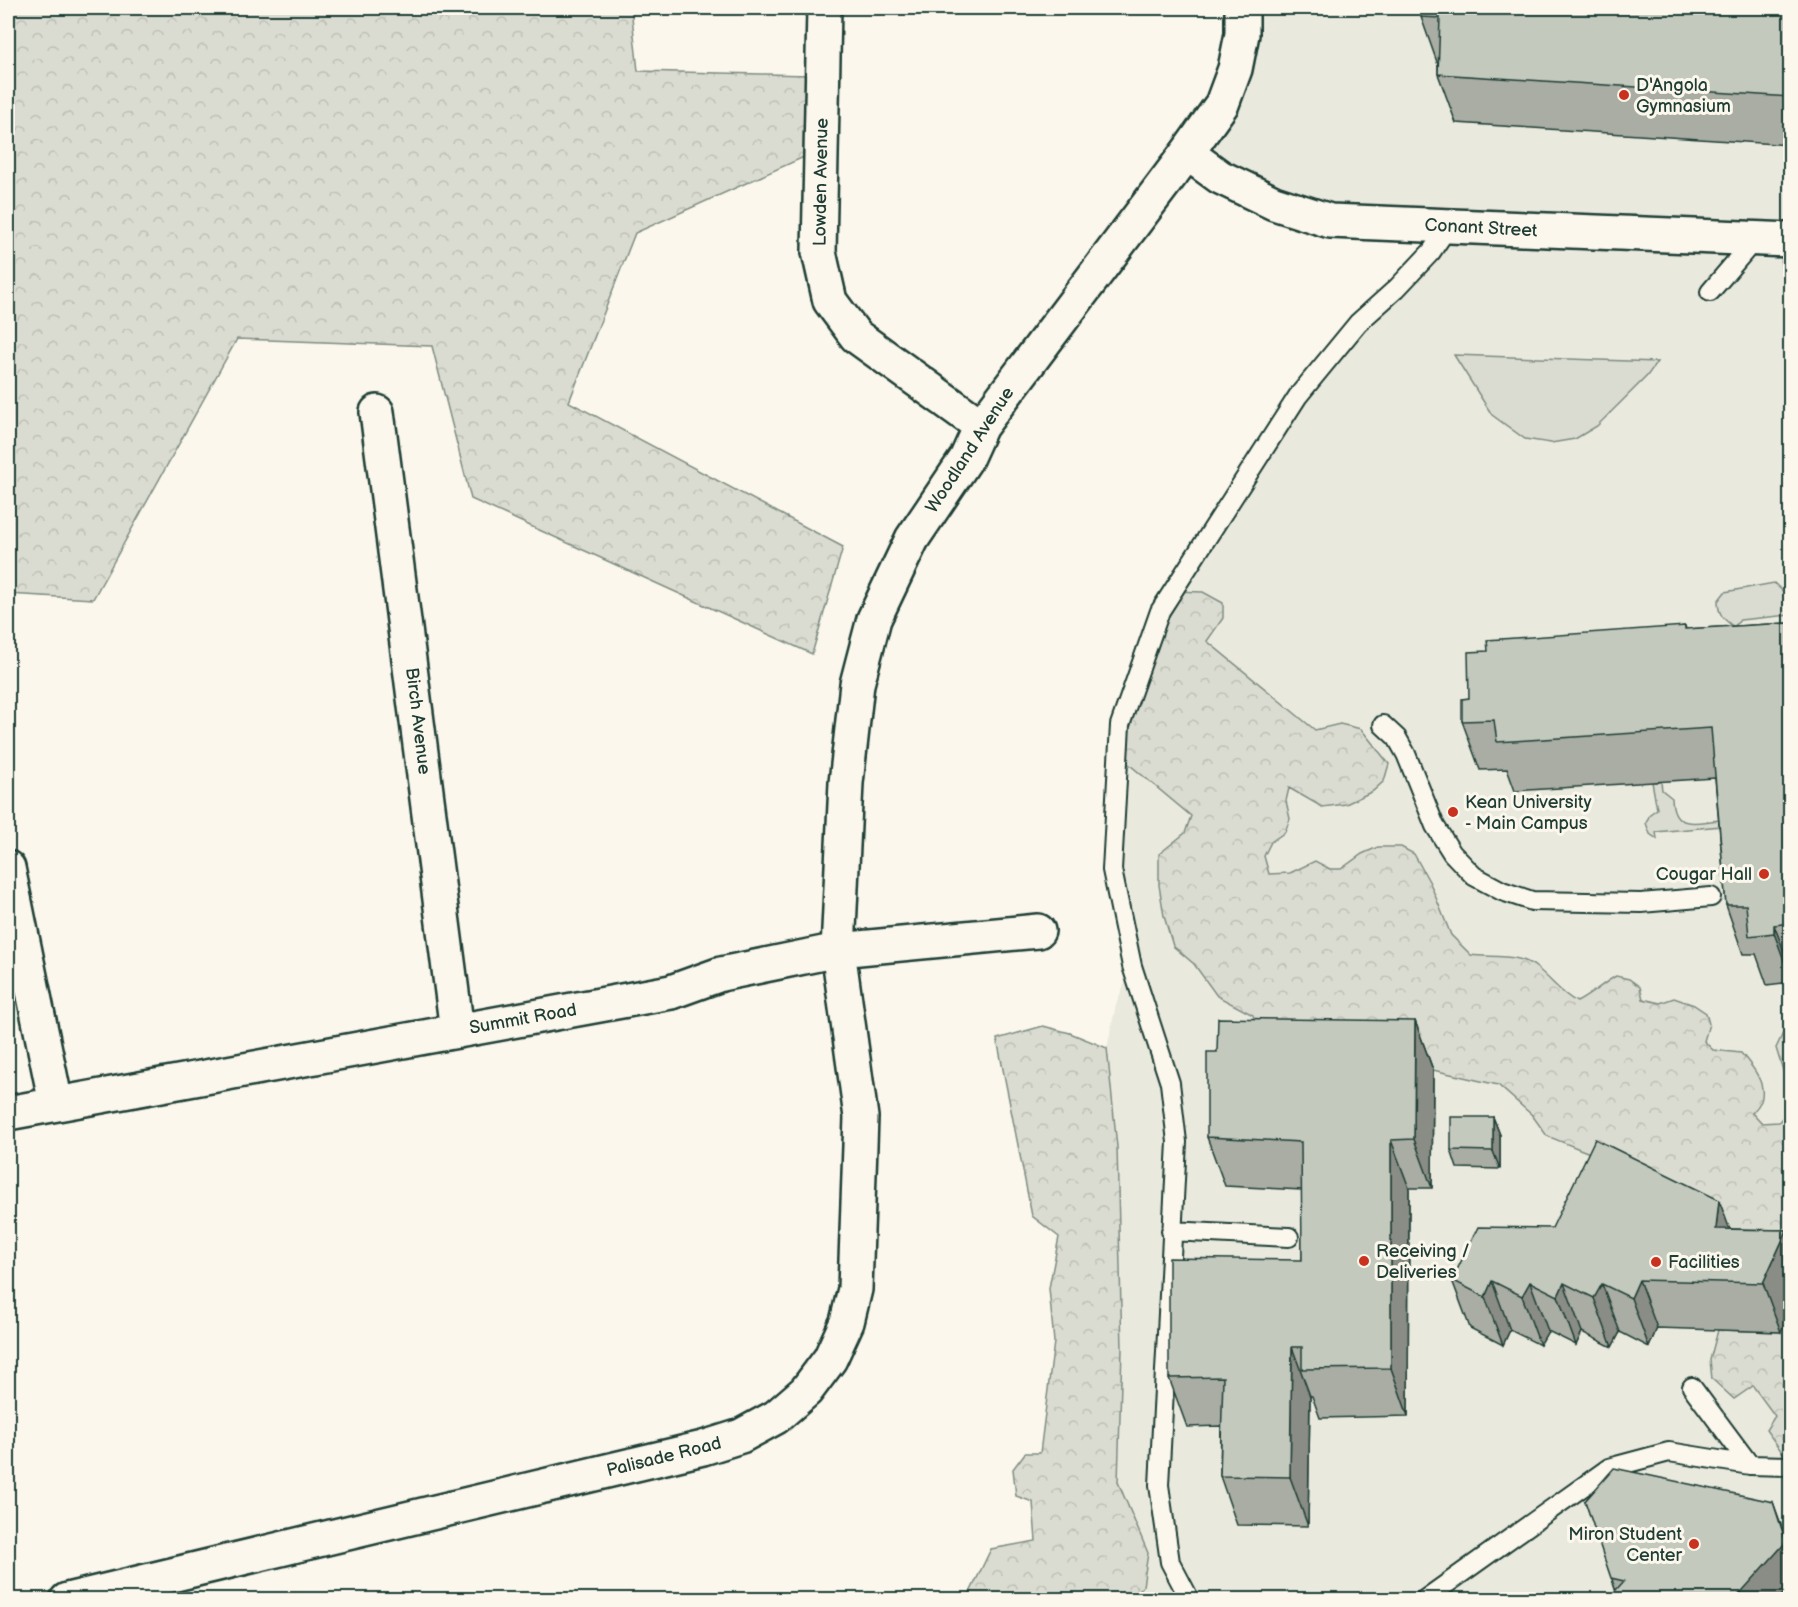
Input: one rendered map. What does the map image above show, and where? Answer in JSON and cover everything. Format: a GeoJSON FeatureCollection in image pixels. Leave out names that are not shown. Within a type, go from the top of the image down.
{"type":"FeatureCollection","features":[{"type":"Feature","properties":{"kind":"street","name":"Lowden Avenue"},"geometry":{"type":"LineString","coordinates":[[824,8],[819,252],[830,301],[856,336],[981,426]]}},
{"type":"Feature","properties":{"kind":"street","name":"Woodland Avenue"},"geometry":{"type":"LineString","coordinates":[[838,950],[846,783],[858,684],[874,619],[912,539],[966,459],[981,426],[1222,104],[1235,69],[1242,34],[1242,8]]}},
{"type":"Feature","properties":{"kind":"street","name":"Conant Street"},"geometry":{"type":"LineString","coordinates":[[1187,153],[1220,177],[1274,203],[1330,221],[1791,240]]}},
{"type":"Feature","properties":{"kind":"street","name":"Birch Avenue"},"geometry":{"type":"LineString","coordinates":[[377,412],[457,1031]]}},
{"type":"Feature","properties":{"kind":"street"},"geometry":{"type":"LineString","coordinates":[[8,868],[56,1104]]}},
{"type":"Feature","properties":{"kind":"street","name":"Summit Road"},"geometry":{"type":"LineString","coordinates":[[8,1113],[671,992],[721,974],[838,950],[1038,931]]}},
{"type":"Feature","properties":{"kind":"street","name":"Palisade Road"},"geometry":{"type":"LineString","coordinates":[[67,1599],[703,1448],[741,1436],[776,1417],[806,1391],[830,1359],[847,1322],[855,1289],[861,1117],[838,950]]}},
{"type":"Feature","properties":{"kind":"lane"},"geometry":{"type":"LineString","coordinates":[[1190,1599],[1170,1562],[1159,1485],[1177,1142],[1170,1083],[1131,966],[1112,870],[1120,726],[1160,611],[1298,396],[1358,323],[1397,288],[1431,252],[1448,227]]}},
{"type":"Feature","properties":{"kind":"lane"},"geometry":{"type":"LineString","coordinates":[[1710,292],[1756,238]]}},
{"type":"Feature","properties":{"kind":"lane"},"geometry":{"type":"LineString","coordinates":[[1383,725],[1397,738],[1406,754],[1435,826],[1452,853],[1474,876],[1502,891],[1532,901],[1641,903],[1711,897]]}},
{"type":"Feature","properties":{"kind":"lane"},"geometry":{"type":"LineString","coordinates":[[1171,1231],[1289,1238]]}},
{"type":"Feature","properties":{"kind":"lane"},"geometry":{"type":"LineString","coordinates":[[1692,1387],[1750,1465]]}},
{"type":"Feature","properties":{"kind":"lane"},"geometry":{"type":"LineString","coordinates":[[1424,1599],[1609,1468],[1669,1452],[1750,1465],[1791,1466]]}},
{"type":"Feature","properties":{"kind":"shaded area","name":"Kean University - Main Campus"},"geometry":{"type":"Polygon","coordinates":[[[1242,8],[1790,8],[1790,1599],[1085,1600],[1148,1553],[1118,1482],[1122,1349],[1117,1147],[1107,1048],[1116,1004],[1132,966],[1112,870],[1120,725],[1160,611],[1298,396],[1448,227],[1330,221],[1187,153],[1242,8]]]}},
{"type":"Feature","properties":{"kind":"green space"},"geometry":{"type":"Polygon","coordinates":[[[8,8],[631,8],[638,71],[808,75],[804,157],[635,233],[569,402],[843,547],[812,654],[471,499],[432,346],[237,339],[93,599],[8,594],[8,8]]]}},
{"type":"Feature","properties":{"kind":"green space"},"geometry":{"type":"Polygon","coordinates":[[[1790,246],[1790,285],[1788,285],[1781,264],[1790,246]]]}},
{"type":"Feature","properties":{"kind":"green space"},"geometry":{"type":"Polygon","coordinates":[[[1454,355],[1657,362],[1647,376],[1597,426],[1575,439],[1551,443],[1525,439],[1492,415],[1454,355]]]}},
{"type":"Feature","properties":{"kind":"green space"},"geometry":{"type":"Polygon","coordinates":[[[1774,583],[1790,598],[1790,615],[1740,620],[1734,627],[1722,616],[1718,601],[1725,592],[1774,583]]]}},
{"type":"Feature","properties":{"kind":"green space"},"geometry":{"type":"Polygon","coordinates":[[[1173,591],[1203,592],[1223,603],[1223,618],[1207,641],[1315,730],[1340,724],[1361,729],[1389,764],[1384,781],[1373,791],[1346,804],[1322,807],[1289,788],[1286,801],[1290,819],[1285,832],[1271,842],[1264,856],[1269,874],[1290,873],[1315,861],[1330,869],[1341,869],[1362,854],[1378,847],[1401,847],[1414,854],[1430,883],[1451,935],[1471,955],[1514,958],[1530,963],[1577,1002],[1616,976],[1629,979],[1640,987],[1643,999],[1660,1003],[1674,998],[1694,1005],[1706,1013],[1709,1024],[1704,1041],[1713,1050],[1741,1053],[1757,1075],[1762,1094],[1760,1103],[1752,1113],[1761,1123],[1779,1122],[1789,1108],[1790,1093],[1790,1278],[1597,1156],[1547,1136],[1532,1115],[1498,1085],[1433,1070],[1262,1039],[1253,1015],[1217,996],[1194,964],[1173,946],[1164,916],[1159,885],[1159,854],[1185,833],[1191,816],[1118,755],[1173,591]]]}},
{"type":"Feature","properties":{"kind":"green space"},"geometry":{"type":"Polygon","coordinates":[[[1652,782],[1661,782],[1662,790],[1672,798],[1673,809],[1681,820],[1695,823],[1720,820],[1721,826],[1656,832],[1657,839],[1650,834],[1646,823],[1650,814],[1657,809],[1652,782]]]}},
{"type":"Feature","properties":{"kind":"green space"},"geometry":{"type":"Polygon","coordinates":[[[1790,1022],[1790,1093],[1776,1048],[1790,1022]]]}},
{"type":"Feature","properties":{"kind":"green space"},"geometry":{"type":"Polygon","coordinates":[[[1043,1026],[1070,1033],[1107,1048],[1117,1147],[1122,1349],[1118,1482],[1148,1553],[1143,1586],[1132,1599],[967,1599],[991,1549],[1036,1541],[1033,1502],[1016,1496],[1013,1469],[1025,1453],[1040,1453],[1054,1342],[1049,1288],[1059,1237],[1032,1216],[997,1039],[1043,1026]]]}},
{"type":"Feature","properties":{"kind":"green space"},"geometry":{"type":"Polygon","coordinates":[[[1790,1310],[1790,1457],[1782,1452],[1766,1430],[1775,1416],[1753,1386],[1734,1399],[1712,1379],[1710,1360],[1718,1330],[1781,1332],[1790,1310]]]}},
{"type":"Feature","properties":{"kind":"building","name":"D'Angola Gymnasium"},"geometry":{"type":"Polygon","coordinates":[[[1421,8],[1791,8],[1791,97],[1438,74],[1440,18],[1421,17],[1421,8]]]}},
{"type":"Feature","properties":{"kind":"building"},"geometry":{"type":"Polygon","coordinates":[[[1789,623],[1791,641],[1791,923],[1774,925],[1774,933],[1749,936],[1746,905],[1726,905],[1711,728],[1497,742],[1494,720],[1462,721],[1462,699],[1469,698],[1468,652],[1488,651],[1487,640],[1685,626],[1685,629],[1789,623]]]}},
{"type":"Feature","properties":{"kind":"building","name":"Receiving / Deliveries"},"geometry":{"type":"Polygon","coordinates":[[[1218,1018],[1415,1021],[1414,1139],[1391,1140],[1391,1368],[1302,1369],[1302,1347],[1292,1347],[1290,1477],[1220,1476],[1223,1377],[1169,1378],[1169,1258],[1302,1260],[1301,1142],[1207,1137],[1207,1052],[1217,1052],[1218,1018]]]}},
{"type":"Feature","properties":{"kind":"building"},"geometry":{"type":"Polygon","coordinates":[[[1451,1117],[1493,1117],[1493,1151],[1451,1150],[1451,1117]]]}},
{"type":"Feature","properties":{"kind":"building"},"geometry":{"type":"Polygon","coordinates":[[[1595,1139],[1719,1200],[1716,1229],[1787,1230],[1763,1283],[1639,1280],[1631,1298],[1602,1284],[1594,1298],[1564,1283],[1558,1296],[1530,1282],[1522,1296],[1492,1281],[1485,1297],[1452,1280],[1478,1227],[1552,1228],[1595,1139]]]}},
{"type":"Feature","properties":{"kind":"building","name":"Miron Student Center"},"geometry":{"type":"Polygon","coordinates":[[[1614,1468],[1773,1502],[1786,1542],[1735,1599],[1608,1599],[1624,1581],[1611,1578],[1585,1501],[1614,1468]]]}},
{"type":"Feature","properties":{"kind":"place","name":"D'Angola Gymnasium"},"geometry":{"type":"Point","coordinates":[1624,95]}},
{"type":"Feature","properties":{"kind":"place","name":"Kean University - Main Campus"},"geometry":{"type":"Point","coordinates":[1453,812]}},
{"type":"Feature","properties":{"kind":"place","name":"Cougar Hall"},"geometry":{"type":"Point","coordinates":[1764,874]}},
{"type":"Feature","properties":{"kind":"place","name":"Receiving / Deliveries"},"geometry":{"type":"Point","coordinates":[1364,1261]}},
{"type":"Feature","properties":{"kind":"place","name":"Facilities"},"geometry":{"type":"Point","coordinates":[1656,1262]}},
{"type":"Feature","properties":{"kind":"place","name":"Miron Student Center"},"geometry":{"type":"Point","coordinates":[1694,1544]}}]}
